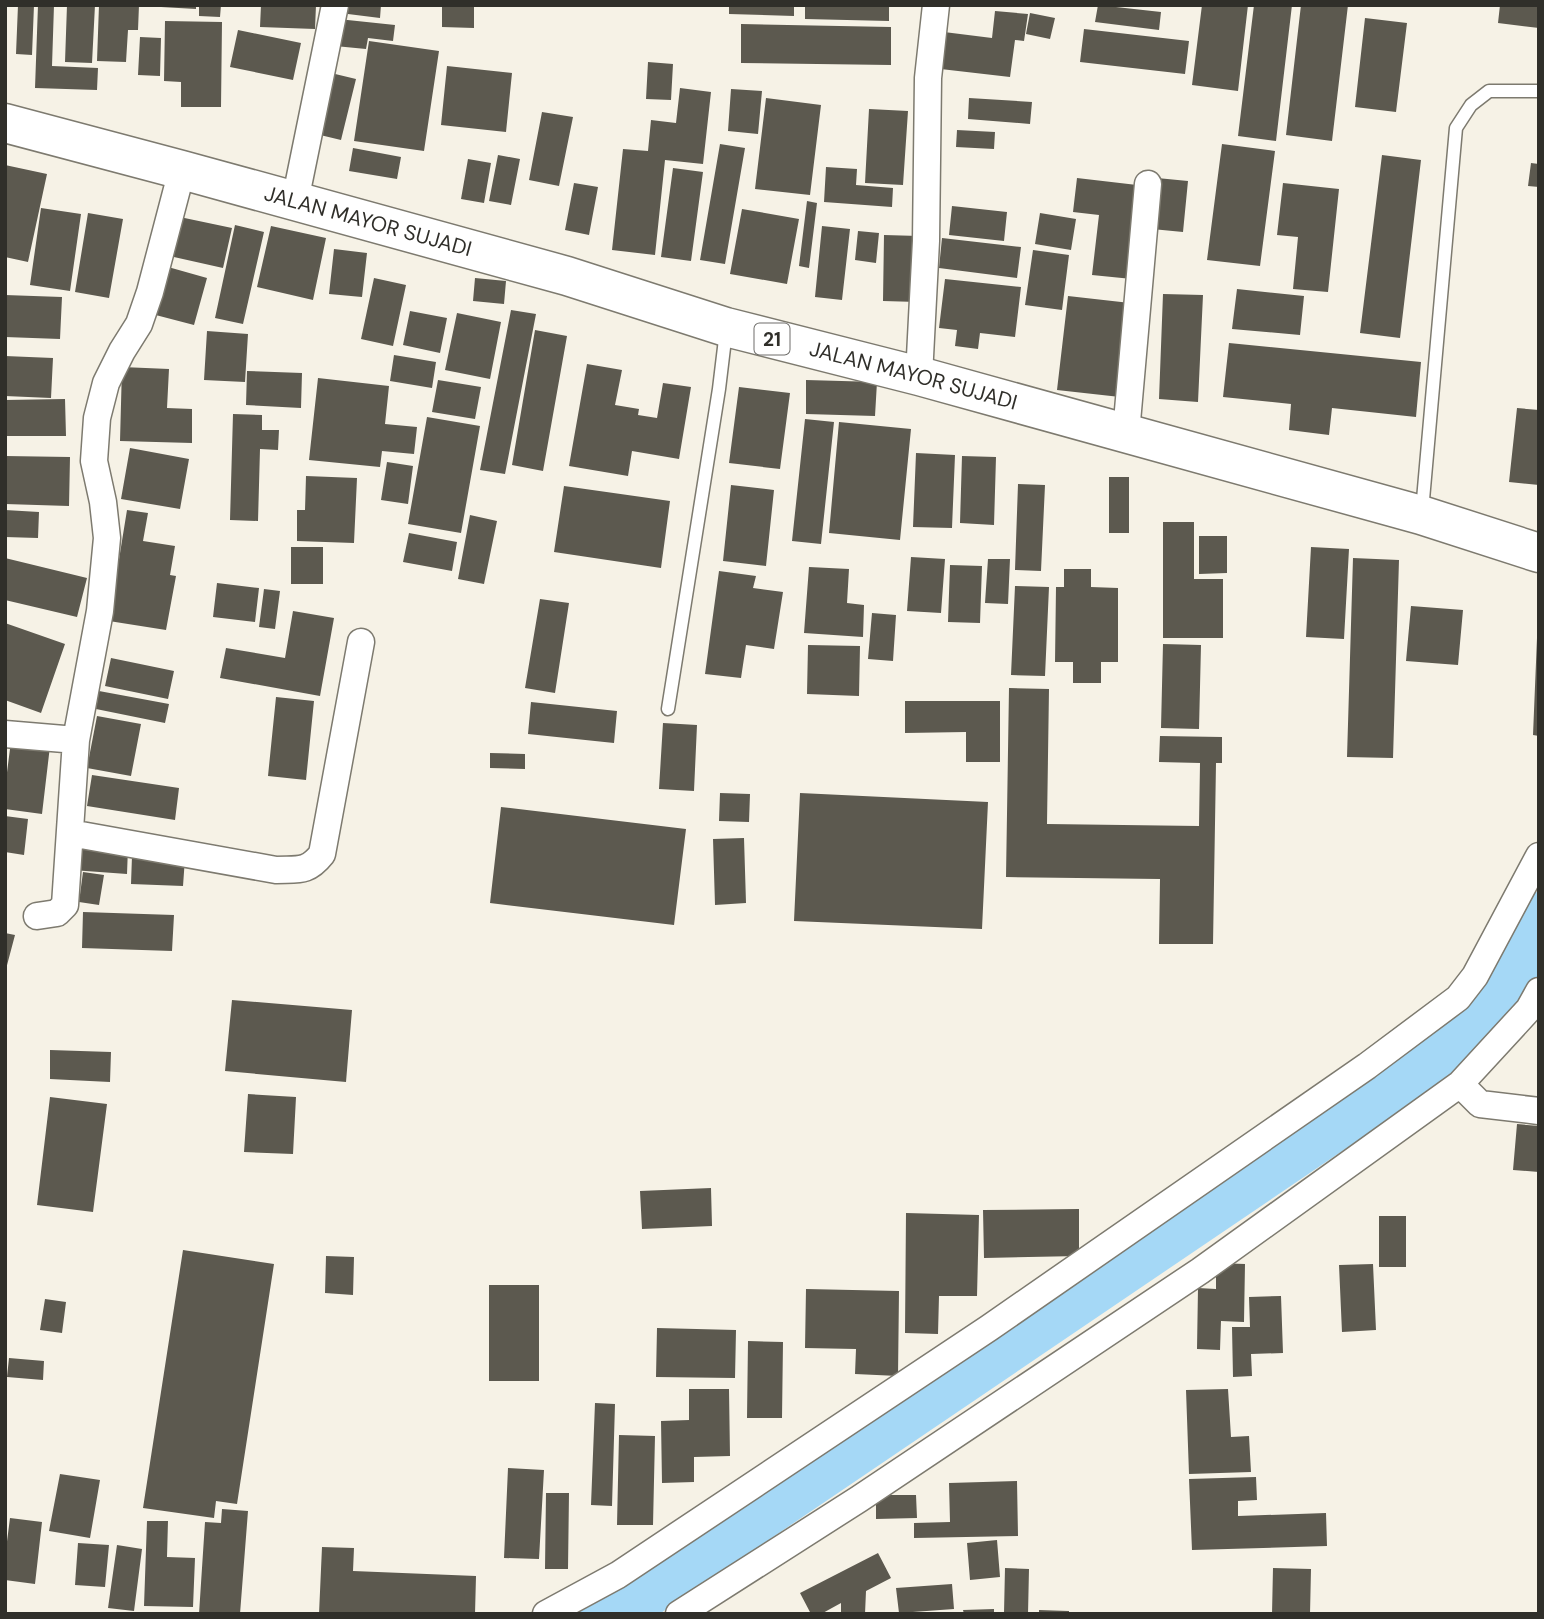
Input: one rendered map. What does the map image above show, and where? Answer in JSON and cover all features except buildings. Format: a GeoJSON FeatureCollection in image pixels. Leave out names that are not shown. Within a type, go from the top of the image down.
{"type":"FeatureCollection","features":[{"type":"Feature","properties":{"kind":"highway","name":"JALAN MAYOR SUJADI"},"geometry":{"type":"LineString","coordinates":[[5,124],[567,276],[726,327],[919,376],[1421,515],[1539,554]]}},
{"type":"Feature","properties":{"kind":"street"},"geometry":{"type":"LineString","coordinates":[[295,201],[335,5]]}},
{"type":"Feature","properties":{"kind":"street"},"geometry":{"type":"LineString","coordinates":[[919,376],[926,241],[928,78],[936,5]]}},
{"type":"Feature","properties":{"kind":"street"},"geometry":{"type":"LineString","coordinates":[[37,916],[57,913],[65,905],[76,740],[100,611],[107,538],[94,461],[97,418],[106,383],[139,324],[150,292],[182,170]]}},
{"type":"Feature","properties":{"kind":"street"},"geometry":{"type":"LineString","coordinates":[[1126,433],[1148,184]]}},
{"type":"Feature","properties":{"kind":"street"},"geometry":{"type":"LineString","coordinates":[[70,834],[276,870],[301,869],[313,865],[322,854],[361,642]]}},
{"type":"Feature","properties":{"kind":"street"},"geometry":{"type":"LineString","coordinates":[[5,734],[76,740]]}},
{"type":"Feature","properties":{"kind":"street"},"geometry":{"type":"LineString","coordinates":[[546,1614],[618,1575],[989,1328],[1367,1066],[1458,998],[1475,976],[1539,856]]}},
{"type":"Feature","properties":{"kind":"street"},"geometry":{"type":"LineString","coordinates":[[679,1614],[859,1499],[1200,1271],[1460,1084],[1529,1009],[1539,991]]}},
{"type":"Feature","properties":{"kind":"street"},"geometry":{"type":"LineString","coordinates":[[1460,1084],[1480,1104],[1539,1111]]}},
{"type":"Feature","properties":{"kind":"lane"},"geometry":{"type":"LineString","coordinates":[[1421,515],[1456,128],[1471,105],[1489,91],[1539,91]]}},
{"type":"Feature","properties":{"kind":"lane"},"geometry":{"type":"LineString","coordinates":[[668,709],[719,390],[726,327]]}},
{"type":"Feature","properties":{"kind":"waterway"},"geometry":{"type":"LineString","coordinates":[[606,1614],[1485,1018],[1539,922]]}}]}
